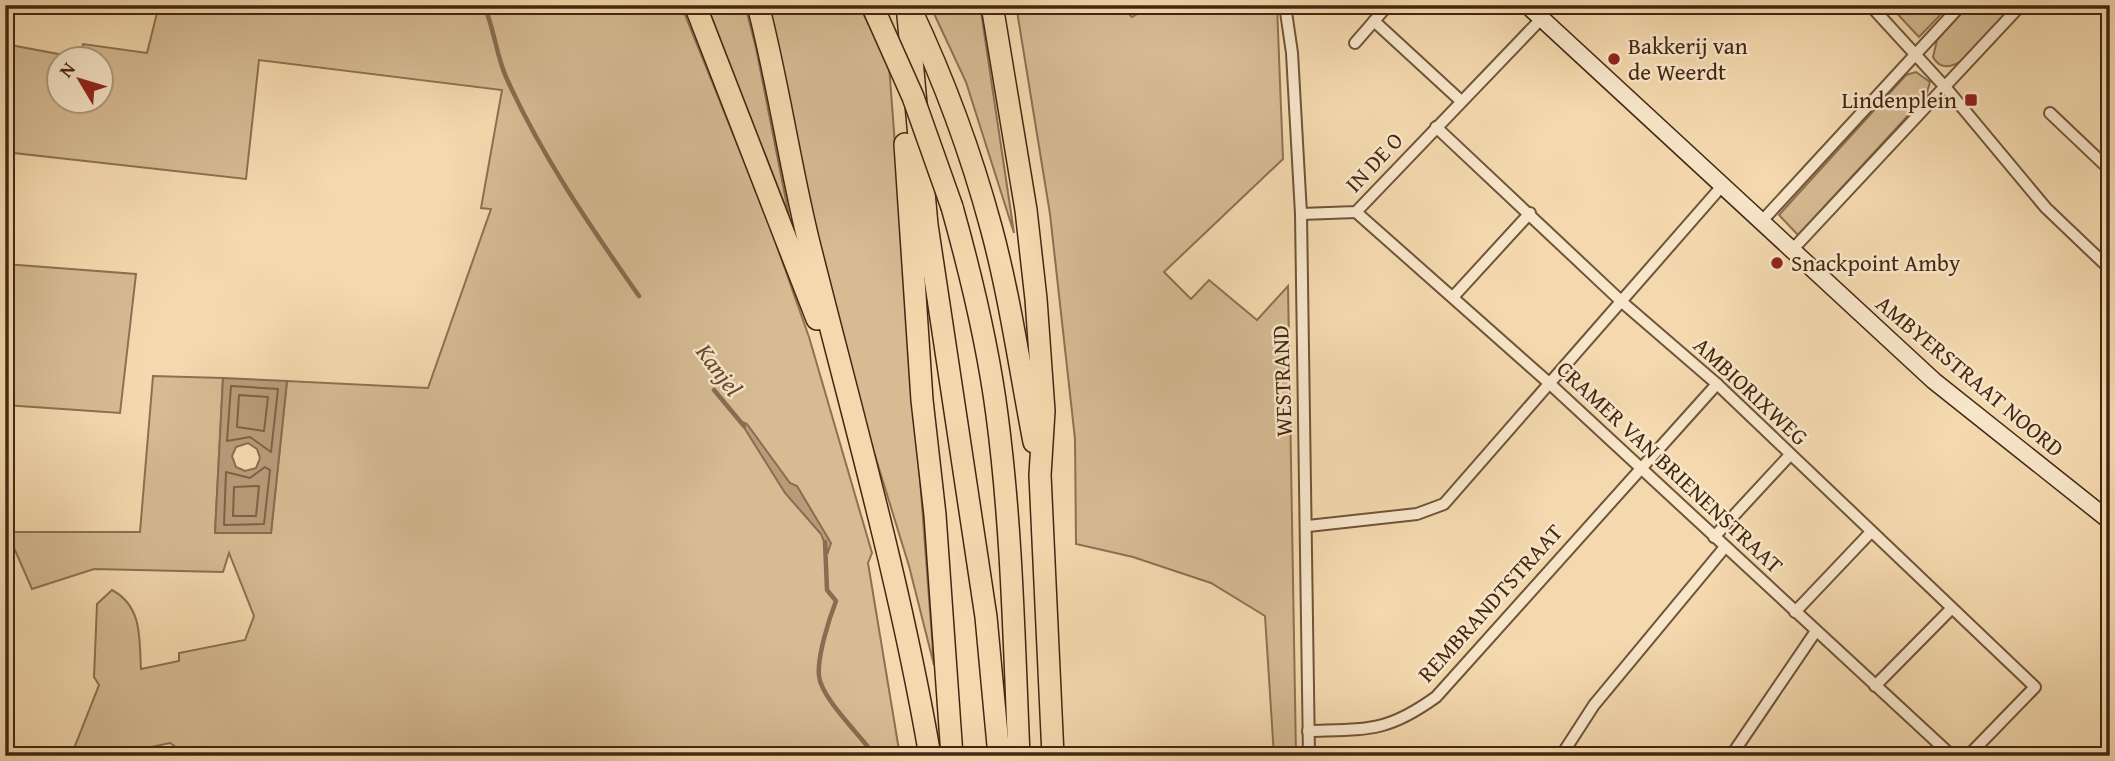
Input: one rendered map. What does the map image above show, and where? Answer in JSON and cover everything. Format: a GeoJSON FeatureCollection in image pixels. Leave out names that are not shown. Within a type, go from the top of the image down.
{"type":"FeatureCollection","features":[{"type":"Feature","properties":{"kind":"highway"},"geometry":{"type":"LineString","coordinates":[[695,5],[851,409]]}},
{"type":"Feature","properties":{"kind":"highway"},"geometry":{"type":"LineString","coordinates":[[758,5],[798,197],[877,503],[913,655],[930,756]]}},
{"type":"Feature","properties":{"kind":"highway"},"geometry":{"type":"LineString","coordinates":[[872,5],[913,97],[951,207],[980,319],[997,414],[1007,517],[1019,756]]}},
{"type":"Feature","properties":{"kind":"highway"},"geometry":{"type":"LineString","coordinates":[[900,5],[908,214],[953,756]]}},
{"type":"Feature","properties":{"kind":"highway"},"geometry":{"type":"LineString","coordinates":[[908,5],[948,97],[991,226],[1010,310],[1040,475]]}},
{"type":"Feature","properties":{"kind":"highway"},"geometry":{"type":"LineString","coordinates":[[908,5],[927,225],[986,617],[999,756]]}},
{"type":"Feature","properties":{"kind":"highway"},"geometry":{"type":"LineString","coordinates":[[992,5],[1026,210],[1036,299],[1044,411],[1040,475],[1053,756]]}},
{"type":"Feature","properties":{"kind":"street","name":"WESTRAND"},"geometry":{"type":"LineString","coordinates":[[1285,5],[1292,53],[1301,214],[1301,354],[1308,526],[1309,756]]}},
{"type":"Feature","properties":{"kind":"street"},"geometry":{"type":"LineString","coordinates":[[1355,43],[1388,5]]}},
{"type":"Feature","properties":{"kind":"street","name":"AMBYERSTRAAT NOORD"},"geometry":{"type":"LineString","coordinates":[[1527,5],[1934,381],[2110,521]]}},
{"type":"Feature","properties":{"kind":"street"},"geometry":{"type":"LineString","coordinates":[[1870,5],[1946,88],[2046,208],[2108,263]]}},
{"type":"Feature","properties":{"kind":"street"},"geometry":{"type":"LineString","coordinates":[[1762,221],[1961,5]]}},
{"type":"Feature","properties":{"kind":"street"},"geometry":{"type":"LineString","coordinates":[[1793,249],[2021,5]]}},
{"type":"Feature","properties":{"kind":"street","name":"IN DE O"},"geometry":{"type":"LineString","coordinates":[[1301,214],[1356,212],[1542,18]]}},
{"type":"Feature","properties":{"kind":"street"},"geometry":{"type":"LineString","coordinates":[[1374,21],[1461,101]]}},
{"type":"Feature","properties":{"kind":"street"},"geometry":{"type":"LineString","coordinates":[[2050,113],[2110,170]]}},
{"type":"Feature","properties":{"kind":"street","name":"AMBIORIXWEG"},"geometry":{"type":"LineString","coordinates":[[1436,127],[1622,302],[1717,384],[1789,456],[2035,687],[1968,756]]}},
{"type":"Feature","properties":{"kind":"street"},"geometry":{"type":"LineString","coordinates":[[1308,526],[1417,514],[1444,504],[1722,186]]}},
{"type":"Feature","properties":{"kind":"street","name":"CRAMER VAN BRIENENSTRAAT"},"geometry":{"type":"LineString","coordinates":[[1356,212],[1549,383],[1952,756]]}},
{"type":"Feature","properties":{"kind":"street"},"geometry":{"type":"LineString","coordinates":[[1453,297],[1530,213]]}},
{"type":"Feature","properties":{"kind":"street","name":"REMBRANDTSTRAAT"},"geometry":{"type":"LineString","coordinates":[[1308,731],[1379,728],[1407,718],[1436,697],[1717,384]]}},
{"type":"Feature","properties":{"kind":"street"},"geometry":{"type":"LineString","coordinates":[[1714,537],[1789,456]]}},
{"type":"Feature","properties":{"kind":"street"},"geometry":{"type":"LineString","coordinates":[[1795,612],[1870,533]]}},
{"type":"Feature","properties":{"kind":"street"},"geometry":{"type":"LineString","coordinates":[[1561,756],[1594,705],[1725,547]]}},
{"type":"Feature","properties":{"kind":"street"},"geometry":{"type":"LineString","coordinates":[[1875,686],[1951,609]]}},
{"type":"Feature","properties":{"kind":"street"},"geometry":{"type":"LineString","coordinates":[[1731,756],[1816,631]]}},
{"type":"Feature","properties":{"kind":"shaded area"},"geometry":{"type":"Polygon","coordinates":[[[159,5],[681,5],[767,218],[809,337],[872,553],[868,563],[900,756],[189,756],[170,743],[108,756],[71,756],[99,685],[94,677],[97,604],[112,590],[122,597],[134,614],[139,635],[141,669],[179,661],[179,653],[245,640],[254,616],[229,553],[223,572],[94,569],[32,589],[7,532],[140,532],[153,376],[223,378],[215,532],[271,533],[287,381],[428,388],[491,209],[481,208],[502,90],[259,60],[246,179],[5,152],[5,44],[46,52],[46,116],[116,116],[116,49],[147,53],[159,5]]]}},
{"type":"Feature","properties":{"kind":"shaded area"},"geometry":{"type":"Polygon","coordinates":[[[707,5],[745,5],[789,216],[707,5]]]}},
{"type":"Feature","properties":{"kind":"shaded area"},"geometry":{"type":"Polygon","coordinates":[[[762,5],[859,5],[889,65],[934,665],[909,566],[830,309],[762,5]]]}},
{"type":"Feature","properties":{"kind":"shaded area"},"geometry":{"type":"Polygon","coordinates":[[[930,5],[980,5],[1014,233],[966,82],[930,5]]]}},
{"type":"Feature","properties":{"kind":"shaded area"},"geometry":{"type":"Polygon","coordinates":[[[1016,5],[1120,5],[1132,17],[1153,5],[1277,5],[1283,159],[1164,272],[1191,299],[1209,280],[1257,320],[1288,286],[1296,756],[1274,756],[1265,616],[1211,583],[1133,557],[1076,544],[1075,439],[1050,214],[1016,5]]]}},
{"type":"Feature","properties":{"kind":"shaded area"},"geometry":{"type":"Polygon","coordinates":[[[1889,5],[1950,5],[1919,37],[1889,5]]]}},
{"type":"Feature","properties":{"kind":"shaded area"},"geometry":{"type":"Polygon","coordinates":[[[1969,5],[2014,5],[1963,60],[1951,66],[1941,65],[1933,57],[1937,40],[1969,5]]]}},
{"type":"Feature","properties":{"kind":"shaded area"},"geometry":{"type":"Polygon","coordinates":[[[1916,72],[1930,82],[1926,96],[1798,235],[1779,215],[1906,75],[1916,72]]]}},
{"type":"Feature","properties":{"kind":"shaded area"},"geometry":{"type":"Polygon","coordinates":[[[5,264],[136,274],[120,413],[5,405],[5,264]]]}},
{"type":"Feature","properties":{"kind":"water"},"geometry":{"type":"Polygon","coordinates":[[[223,378],[287,381],[271,533],[215,533],[223,378]],[[248,443],[236,447],[232,456],[236,467],[245,471],[256,468],[260,458],[257,449],[248,443]]]}},
{"type":"Feature","properties":{"kind":"water"},"geometry":{"type":"Polygon","coordinates":[[[740,421],[747,424],[790,483],[797,486],[831,543],[828,552],[821,534],[785,493],[740,421]]]}},
{"type":"Feature","properties":{"kind":"waterway","name":"Kanjel"},"geometry":{"type":"LineString","coordinates":[[484,5],[506,77],[520,106],[585,217],[639,296]]}},
{"type":"Feature","properties":{"kind":"waterway","name":"Kanjel"},"geometry":{"type":"LineString","coordinates":[[714,390],[744,426]]}},
{"type":"Feature","properties":{"kind":"waterway","name":"Kanjel"},"geometry":{"type":"LineString","coordinates":[[825,542],[827,590],[836,601],[822,649],[819,668],[821,685],[834,706],[875,756]]}},
{"type":"Feature","properties":{"kind":"place","name":"Bakkerij van de Weerdt"},"geometry":{"type":"Point","coordinates":[1614,59]}},
{"type":"Feature","properties":{"kind":"place","name":"Lindenplein"},"geometry":{"type":"Point","coordinates":[1971,100]}},
{"type":"Feature","properties":{"kind":"place","name":"Snackpoint Amby"},"geometry":{"type":"Point","coordinates":[1777,263]}}]}
